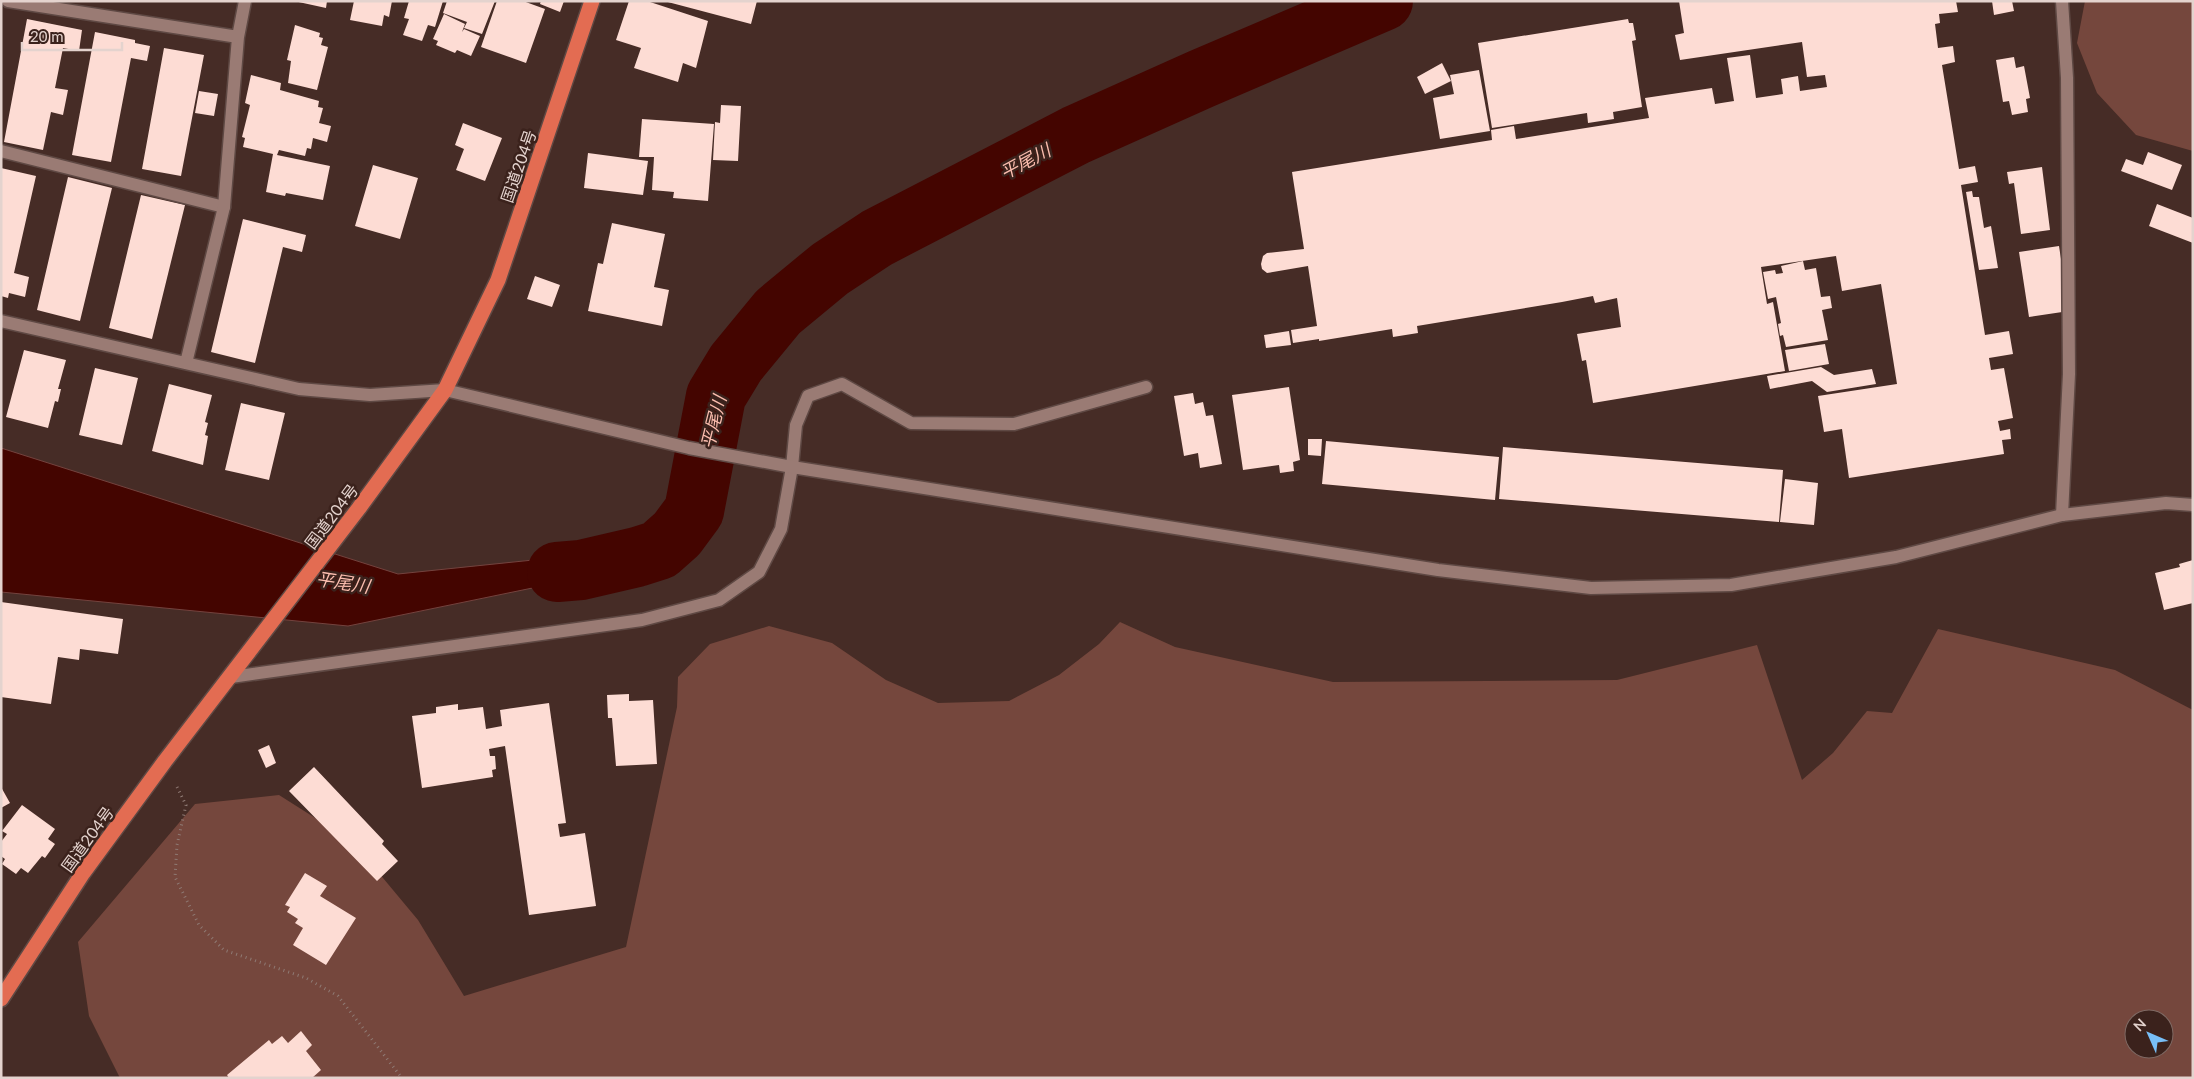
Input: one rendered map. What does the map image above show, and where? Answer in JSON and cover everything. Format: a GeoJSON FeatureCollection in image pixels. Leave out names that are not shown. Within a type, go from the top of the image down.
{"type":"FeatureCollection","features":[{"type":"Feature","properties":{"kind":"highway","name":"国道204号"},"geometry":{"type":"LineString","coordinates":[[1,999],[83,874],[165,761],[359,508],[445,390],[498,280],[592,1]]}},
{"type":"Feature","properties":{"kind":"street"},"geometry":{"type":"LineString","coordinates":[[8,1],[238,37]]}},
{"type":"Feature","properties":{"kind":"street"},"geometry":{"type":"LineString","coordinates":[[186,363],[224,207],[238,37],[245,1]]}},
{"type":"Feature","properties":{"kind":"street"},"geometry":{"type":"LineString","coordinates":[[2062,1],[2068,78],[2069,374],[2062,514]]}},
{"type":"Feature","properties":{"kind":"street"},"geometry":{"type":"LineString","coordinates":[[1,151],[224,207]]}},
{"type":"Feature","properties":{"kind":"street"},"geometry":{"type":"LineString","coordinates":[[1,321],[299,389],[370,396],[445,390],[688,448],[792,468],[1438,570],[1591,588],[1731,585],[1896,557],[2062,514],[2166,502],[2193,505]]}},
{"type":"Feature","properties":{"kind":"street"},"geometry":{"type":"LineString","coordinates":[[231,677],[642,620],[719,600],[759,572],[781,529],[792,468],[796,425],[808,396],[842,384],[911,423],[948,424],[1014,424],[1146,387]]}},
{"type":"Feature","properties":{"kind":"path"},"geometry":{"type":"LineString","coordinates":[[165,761],[186,805],[177,845],[175,876],[199,925],[224,950],[306,978],[338,996],[402,1078]]}},
{"type":"Feature","properties":{"kind":"shaded area"},"geometry":{"type":"Polygon","coordinates":[[[2085,1],[2193,1],[2193,151],[2136,135],[2097,93],[2077,43],[2085,1]]]}},
{"type":"Feature","properties":{"kind":"shaded area"},"geometry":{"type":"Polygon","coordinates":[[[1120,622],[1175,647],[1333,682],[1617,680],[1757,645],[1802,780],[1833,753],[1867,711],[1892,713],[1938,629],[2115,670],[2193,710],[2193,1078],[120,1078],[89,1016],[78,942],[195,804],[279,795],[353,842],[418,920],[464,996],[626,947],[677,707],[678,677],[710,644],[769,626],[832,643],[886,680],[938,703],[1009,701],[1059,675],[1099,644],[1120,622]]]}},
{"type":"Feature","properties":{"kind":"water"},"geometry":{"type":"Polygon","coordinates":[[[1,448],[398,574],[620,551],[638,554],[639,559],[581,578],[348,626],[1,592],[1,448]]]}},
{"type":"Feature","properties":{"kind":"building"},"geometry":{"type":"Polygon","coordinates":[[[294,1],[327,1],[326,8],[294,1]]]}},
{"type":"Feature","properties":{"kind":"building"},"geometry":{"type":"Polygon","coordinates":[[[354,1],[392,1],[389,17],[384,15],[382,26],[350,20],[354,1]]]}},
{"type":"Feature","properties":{"kind":"building"},"geometry":{"type":"Polygon","coordinates":[[[409,1],[443,1],[435,27],[428,25],[422,41],[403,35],[409,19],[404,18],[409,1]]]}},
{"type":"Feature","properties":{"kind":"building"},"geometry":{"type":"Polygon","coordinates":[[[447,1],[495,1],[482,34],[464,28],[467,22],[443,13],[447,1]]]}},
{"type":"Feature","properties":{"kind":"building"},"geometry":{"type":"Polygon","coordinates":[[[497,1],[523,1],[545,9],[526,63],[481,47],[497,1]]]}},
{"type":"Feature","properties":{"kind":"building"},"geometry":{"type":"Polygon","coordinates":[[[541,1],[564,1],[560,12],[540,4],[541,1]]]}},
{"type":"Feature","properties":{"kind":"building"},"geometry":{"type":"Polygon","coordinates":[[[629,1],[647,1],[708,21],[696,68],[683,63],[678,82],[634,68],[641,48],[616,40],[629,1]]]}},
{"type":"Feature","properties":{"kind":"building"},"geometry":{"type":"Polygon","coordinates":[[[664,1],[757,1],[751,24],[664,1]]]}},
{"type":"Feature","properties":{"kind":"building"},"geometry":{"type":"Polygon","coordinates":[[[1679,1],[1956,1],[1958,12],[1939,14],[1940,23],[1935,24],[1938,48],[1953,46],[1955,62],[1942,65],[1959,169],[1975,166],[1978,182],[1961,185],[1985,335],[2009,331],[2013,354],[1989,358],[1991,370],[2004,368],[2013,418],[1998,421],[2000,431],[2010,429],[2011,439],[2002,440],[2004,454],[1849,478],[1842,429],[1824,432],[1818,396],[1897,384],[1881,284],[1842,291],[1836,256],[1761,267],[1767,304],[1773,302],[1785,371],[1593,403],[1586,360],[1582,361],[1577,334],[1621,327],[1617,298],[1595,303],[1593,296],[1417,326],[1418,333],[1393,337],[1392,329],[1319,341],[1319,339],[1293,343],[1291,330],[1317,326],[1308,266],[1267,273],[1262,269],[1261,264],[1263,256],[1267,253],[1304,249],[1292,172],[1492,140],[1491,130],[1514,126],[1516,139],[1649,118],[1645,98],[1712,88],[1715,104],[1734,101],[1727,58],[1750,55],[1756,98],[1783,94],[1781,79],[1798,76],[1800,91],[1827,87],[1825,75],[1807,77],[1802,42],[1680,60],[1675,35],[1684,33],[1679,1]]]}},
{"type":"Feature","properties":{"kind":"building"},"geometry":{"type":"Polygon","coordinates":[[[1992,1],[2012,1],[2014,11],[1994,15],[1992,1]]]}},
{"type":"Feature","properties":{"kind":"building"},"geometry":{"type":"Polygon","coordinates":[[[444,14],[465,24],[462,32],[464,29],[480,36],[471,56],[457,50],[455,53],[436,45],[438,41],[433,39],[444,14]]]}},
{"type":"Feature","properties":{"kind":"building"},"geometry":{"type":"Polygon","coordinates":[[[27,19],[82,30],[79,51],[63,48],[55,88],[68,90],[63,115],[51,112],[43,150],[4,142],[27,19]]]}},
{"type":"Feature","properties":{"kind":"building"},"geometry":{"type":"Polygon","coordinates":[[[1628,19],[1629,23],[1633,23],[1636,40],[1632,41],[1642,107],[1613,112],[1614,119],[1588,123],[1587,113],[1492,128],[1478,43],[1628,19]]]}},
{"type":"Feature","properties":{"kind":"building"},"geometry":{"type":"Polygon","coordinates":[[[295,25],[320,33],[319,37],[323,38],[321,45],[328,47],[317,90],[288,83],[291,61],[287,60],[295,25]]]}},
{"type":"Feature","properties":{"kind":"building"},"geometry":{"type":"Polygon","coordinates":[[[95,32],[135,40],[135,43],[150,46],[147,61],[131,58],[111,162],[72,155],[95,32]]]}},
{"type":"Feature","properties":{"kind":"building"},"geometry":{"type":"Polygon","coordinates":[[[164,48],[204,55],[181,176],[142,169],[164,48]]]}},
{"type":"Feature","properties":{"kind":"building"},"geometry":{"type":"Polygon","coordinates":[[[2014,57],[2016,68],[2024,66],[2030,98],[2026,99],[2028,112],[2012,115],[2009,101],[2003,102],[1996,60],[2014,57]]]}},
{"type":"Feature","properties":{"kind":"building"},"geometry":{"type":"Polygon","coordinates":[[[1442,63],[1451,81],[1425,94],[1417,77],[1442,63]]]}},
{"type":"Feature","properties":{"kind":"building"},"geometry":{"type":"Polygon","coordinates":[[[1479,70],[1490,131],[1440,139],[1433,98],[1454,94],[1450,75],[1479,70]]]}},
{"type":"Feature","properties":{"kind":"building"},"geometry":{"type":"Polygon","coordinates":[[[251,75],[281,83],[280,90],[319,101],[318,107],[323,108],[319,123],[331,126],[327,142],[313,138],[311,149],[307,148],[305,156],[279,150],[277,155],[330,166],[323,200],[286,193],[285,196],[266,192],[273,154],[243,147],[245,138],[242,137],[250,105],[245,103],[251,75]]]}},
{"type":"Feature","properties":{"kind":"building"},"geometry":{"type":"Polygon","coordinates":[[[199,91],[218,94],[214,116],[195,113],[199,91]]]}},
{"type":"Feature","properties":{"kind":"building"},"geometry":{"type":"Polygon","coordinates":[[[721,105],[741,106],[738,161],[713,160],[715,122],[720,123],[721,105]]]}},
{"type":"Feature","properties":{"kind":"building"},"geometry":{"type":"Polygon","coordinates":[[[642,119],[714,124],[708,201],[673,198],[674,192],[652,190],[654,157],[639,157],[642,119]]]}},
{"type":"Feature","properties":{"kind":"building"},"geometry":{"type":"Polygon","coordinates":[[[463,123],[502,138],[485,181],[456,170],[464,149],[455,145],[463,123]]]}},
{"type":"Feature","properties":{"kind":"building"},"geometry":{"type":"Polygon","coordinates":[[[2148,152],[2182,165],[2172,190],[2121,171],[2126,159],[2143,165],[2148,152]]]}},
{"type":"Feature","properties":{"kind":"building"},"geometry":{"type":"Polygon","coordinates":[[[588,153],[648,161],[643,195],[584,188],[588,153]]]}},
{"type":"Feature","properties":{"kind":"building"},"geometry":{"type":"Polygon","coordinates":[[[373,165],[418,178],[400,239],[355,226],[373,165]]]}},
{"type":"Feature","properties":{"kind":"building"},"geometry":{"type":"Polygon","coordinates":[[[2042,167],[2050,230],[2021,234],[2014,183],[2009,184],[2007,172],[2042,167]]]}},
{"type":"Feature","properties":{"kind":"building"},"geometry":{"type":"Polygon","coordinates":[[[1,168],[36,176],[14,273],[29,277],[25,297],[9,293],[8,298],[1,296],[1,168]]]}},
{"type":"Feature","properties":{"kind":"building"},"geometry":{"type":"Polygon","coordinates":[[[68,177],[112,188],[80,321],[37,310],[68,177]]]}},
{"type":"Feature","properties":{"kind":"building"},"geometry":{"type":"Polygon","coordinates":[[[1972,191],[1973,197],[1979,197],[1984,228],[1991,226],[1998,268],[1979,270],[1966,192],[1972,191]]]}},
{"type":"Feature","properties":{"kind":"building"},"geometry":{"type":"Polygon","coordinates":[[[141,195],[185,205],[152,339],[109,328],[141,195]]]}},
{"type":"Feature","properties":{"kind":"building"},"geometry":{"type":"Polygon","coordinates":[[[2157,204],[2193,218],[2193,243],[2149,226],[2157,204]]]}},
{"type":"Feature","properties":{"kind":"building"},"geometry":{"type":"Polygon","coordinates":[[[243,219],[306,235],[302,252],[283,247],[255,363],[211,352],[243,219]]]}},
{"type":"Feature","properties":{"kind":"building"},"geometry":{"type":"Polygon","coordinates":[[[612,223],[665,234],[654,287],[669,290],[662,326],[588,311],[598,263],[603,264],[612,223]]]}},
{"type":"Feature","properties":{"kind":"building"},"geometry":{"type":"Polygon","coordinates":[[[2059,246],[2069,311],[2029,317],[2019,252],[2059,246]]]}},
{"type":"Feature","properties":{"kind":"building"},"geometry":{"type":"Polygon","coordinates":[[[1803,261],[1805,270],[1816,268],[1821,297],[1830,296],[1832,308],[1822,310],[1828,340],[1786,347],[1783,335],[1780,336],[1778,324],[1781,323],[1776,297],[1768,299],[1763,272],[1775,270],[1776,274],[1783,273],[1781,266],[1803,261]]]}},
{"type":"Feature","properties":{"kind":"building"},"geometry":{"type":"Polygon","coordinates":[[[535,276],[560,285],[552,307],[527,299],[535,276]]]}},
{"type":"Feature","properties":{"kind":"building"},"geometry":{"type":"Polygon","coordinates":[[[1289,331],[1291,345],[1266,348],[1264,335],[1289,331]]]}},
{"type":"Feature","properties":{"kind":"building"},"geometry":{"type":"Polygon","coordinates":[[[1825,344],[1829,364],[1789,371],[1785,350],[1825,344]]]}},
{"type":"Feature","properties":{"kind":"building"},"geometry":{"type":"Polygon","coordinates":[[[24,350],[66,360],[58,389],[61,389],[58,402],[55,401],[48,428],[6,417],[24,350]]]}},
{"type":"Feature","properties":{"kind":"building"},"geometry":{"type":"Polygon","coordinates":[[[1821,367],[1834,375],[1872,369],[1876,384],[1827,392],[1812,381],[1770,389],[1767,376],[1821,367]]]}},
{"type":"Feature","properties":{"kind":"building"},"geometry":{"type":"Polygon","coordinates":[[[95,368],[138,378],[122,445],[79,435],[95,368]]]}},
{"type":"Feature","properties":{"kind":"building"},"geometry":{"type":"Polygon","coordinates":[[[169,384],[212,395],[205,422],[208,423],[205,435],[208,436],[203,465],[152,451],[169,384]]]}},
{"type":"Feature","properties":{"kind":"building"},"geometry":{"type":"Polygon","coordinates":[[[1289,387],[1300,460],[1293,462],[1294,471],[1280,473],[1279,465],[1243,470],[1232,395],[1289,387]]]}},
{"type":"Feature","properties":{"kind":"building"},"geometry":{"type":"Polygon","coordinates":[[[1193,393],[1195,404],[1203,402],[1206,416],[1213,415],[1222,464],[1200,468],[1198,453],[1184,456],[1174,396],[1193,393]]]}},
{"type":"Feature","properties":{"kind":"building"},"geometry":{"type":"Polygon","coordinates":[[[241,403],[285,413],[269,480],[225,470],[241,403]]]}},
{"type":"Feature","properties":{"kind":"building"},"geometry":{"type":"Polygon","coordinates":[[[1308,439],[1322,439],[1321,456],[1308,455],[1308,439]]]}},
{"type":"Feature","properties":{"kind":"building"},"geometry":{"type":"Polygon","coordinates":[[[1326,441],[1499,457],[1495,500],[1322,484],[1326,441]]]}},
{"type":"Feature","properties":{"kind":"building"},"geometry":{"type":"Polygon","coordinates":[[[1503,447],[1783,470],[1779,522],[1499,499],[1503,447]]]}},
{"type":"Feature","properties":{"kind":"building"},"geometry":{"type":"Polygon","coordinates":[[[1785,479],[1818,483],[1814,525],[1780,522],[1785,479]]]}},
{"type":"Feature","properties":{"kind":"building"},"geometry":{"type":"Polygon","coordinates":[[[2193,560],[2193,603],[2164,610],[2155,573],[2180,567],[2179,564],[2193,560]]]}},
{"type":"Feature","properties":{"kind":"building"},"geometry":{"type":"Polygon","coordinates":[[[1,602],[123,619],[118,654],[80,649],[79,660],[58,657],[51,704],[1,697],[1,602]]]}},
{"type":"Feature","properties":{"kind":"building"},"geometry":{"type":"Polygon","coordinates":[[[629,694],[629,701],[653,700],[657,764],[616,766],[612,718],[608,718],[607,695],[629,694]]]}},
{"type":"Feature","properties":{"kind":"building"},"geometry":{"type":"Polygon","coordinates":[[[549,703],[566,823],[558,824],[560,837],[585,833],[596,906],[529,915],[505,746],[489,749],[490,756],[495,756],[496,769],[492,770],[493,777],[422,788],[412,716],[436,713],[436,707],[458,704],[458,710],[483,707],[486,729],[502,726],[500,710],[549,703]]]}},
{"type":"Feature","properties":{"kind":"building"},"geometry":{"type":"Polygon","coordinates":[[[269,745],[276,763],[266,768],[258,750],[269,745]]]}},
{"type":"Feature","properties":{"kind":"building"},"geometry":{"type":"Polygon","coordinates":[[[314,767],[384,841],[382,844],[398,861],[377,881],[289,791],[314,767]]]}},
{"type":"Feature","properties":{"kind":"building"},"geometry":{"type":"Polygon","coordinates":[[[1,787],[10,803],[1,808],[1,787]]]}},
{"type":"Feature","properties":{"kind":"building"},"geometry":{"type":"Polygon","coordinates":[[[22,805],[55,829],[48,839],[55,844],[45,858],[42,856],[28,873],[21,868],[16,874],[2,864],[5,859],[1,856],[1,842],[7,834],[2,831],[22,805]]]}},
{"type":"Feature","properties":{"kind":"building"},"geometry":{"type":"Polygon","coordinates":[[[305,873],[327,886],[320,896],[356,918],[326,965],[293,945],[303,928],[295,923],[298,919],[287,912],[290,907],[285,905],[305,873]]]}},
{"type":"Feature","properties":{"kind":"building"},"geometry":{"type":"Polygon","coordinates":[[[301,1031],[312,1045],[306,1051],[321,1070],[312,1078],[229,1078],[227,1075],[269,1040],[272,1044],[282,1036],[288,1043],[301,1031]]]}},
{"type":"Feature","properties":{"kind":"waterway","name":"平尾川"},"geometry":{"type":"LineString","coordinates":[[557,572],[581,570],[637,557],[659,550],[677,534],[694,511],[716,396],[736,363],[778,312],[830,269],[877,238],[1076,135],[1383,1]]}}]}
